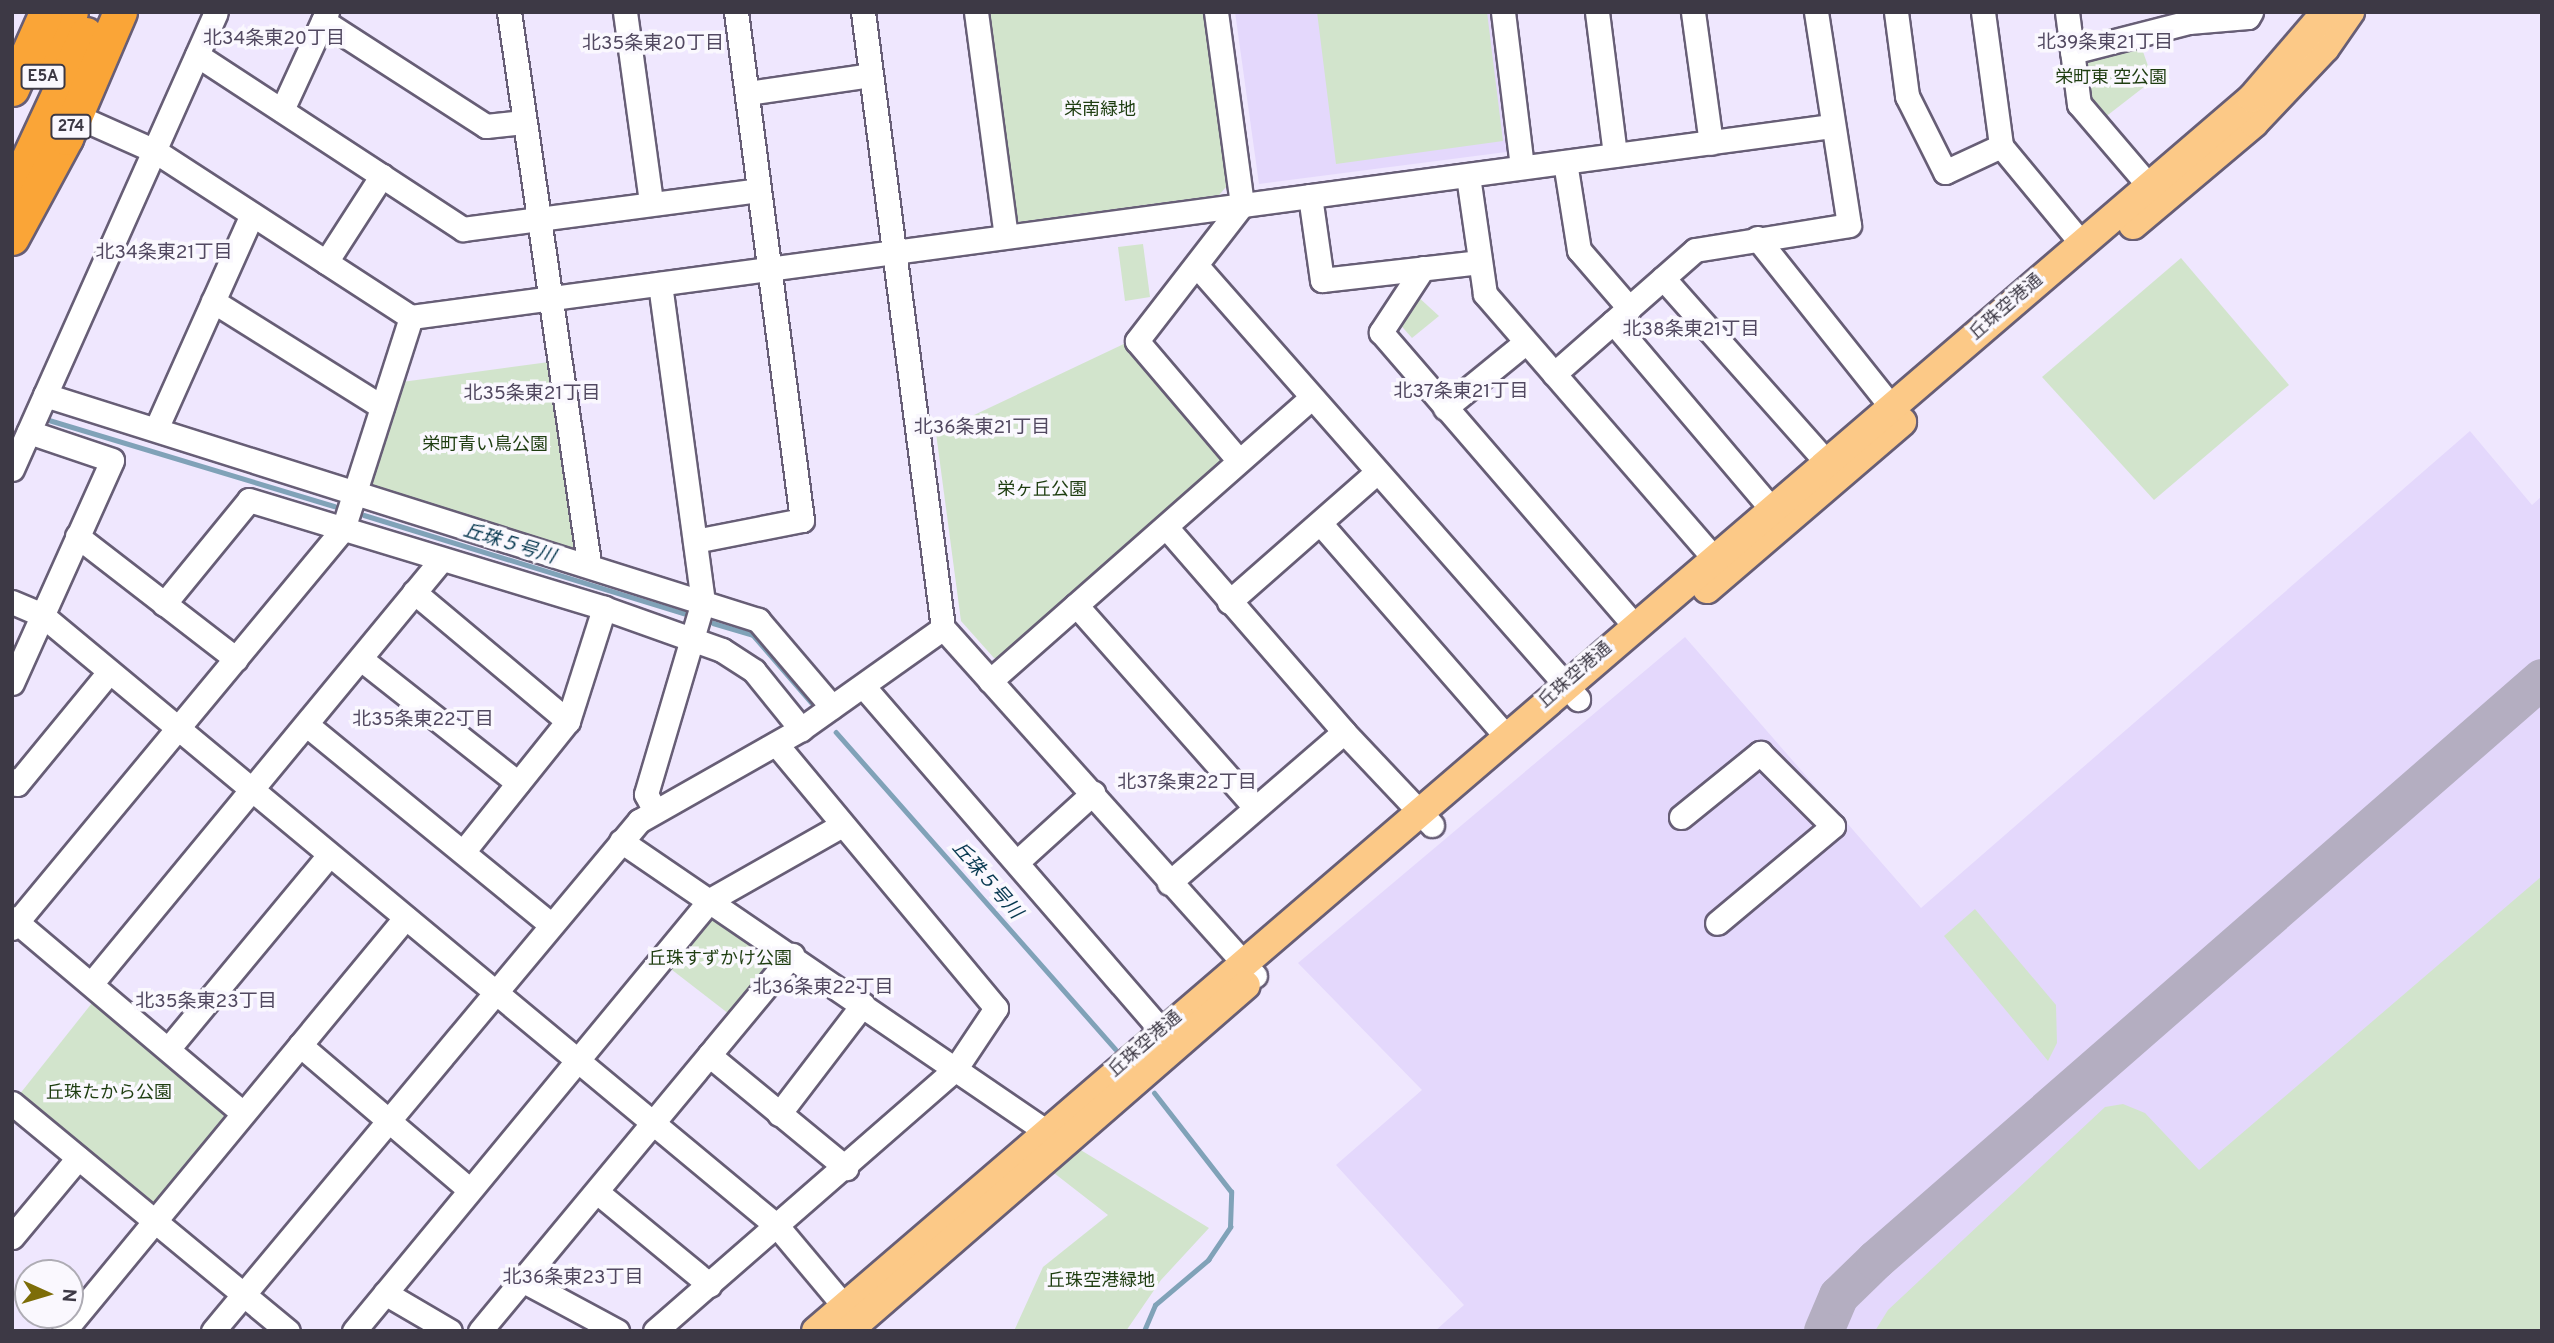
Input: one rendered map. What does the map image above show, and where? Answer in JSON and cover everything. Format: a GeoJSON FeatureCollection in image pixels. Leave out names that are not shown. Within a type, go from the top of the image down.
{"type":"FeatureCollection","features":[{"type":"Feature","properties":{"kind":"highway"},"geometry":{"type":"LineString","coordinates":[[12,89],[47,12]]}},
{"type":"Feature","properties":{"kind":"highway","name":"E5A"},"geometry":{"type":"LineString","coordinates":[[12,141],[71,12]]}},
{"type":"Feature","properties":{"kind":"highway","name":"E5A"},"geometry":{"type":"LineString","coordinates":[[12,193],[95,12]]}},
{"type":"Feature","properties":{"kind":"highway","name":"274"},"geometry":{"type":"LineString","coordinates":[[12,238],[76,116],[120,12]]}},
{"type":"Feature","properties":{"kind":"main road","name":"丘珠空港通"},"geometry":{"type":"LineString","coordinates":[[1897,414],[2082,244],[2252,98],[2326,12]]}},
{"type":"Feature","properties":{"kind":"main road","name":"丘珠空港通"},"geometry":{"type":"LineString","coordinates":[[816,1331],[850,1320],[1571,692],[1897,414],[2253,123],[2325,48],[2350,12]]}},
{"type":"Feature","properties":{"kind":"main road","name":"丘珠空港通"},"geometry":{"type":"LineString","coordinates":[[1426,819],[1507,737],[1571,692],[1634,625],[1720,565],[1771,508],[1833,469]]}},
{"type":"Feature","properties":{"kind":"main road","name":"丘珠空港通"},"geometry":{"type":"LineString","coordinates":[[850,1320],[1047,1132],[1162,1031],[1248,971]]}},
{"type":"Feature","properties":{"kind":"street"},"geometry":{"type":"LineString","coordinates":[[12,469],[216,12]]}},
{"type":"Feature","properties":{"kind":"street"},"geometry":{"type":"LineString","coordinates":[[509,12],[589,564]]}},
{"type":"Feature","properties":{"kind":"street"},"geometry":{"type":"LineString","coordinates":[[625,12],[651,203]]}},
{"type":"Feature","properties":{"kind":"street"},"geometry":{"type":"LineString","coordinates":[[695,541],[802,520],[736,12]]}},
{"type":"Feature","properties":{"kind":"street"},"geometry":{"type":"LineString","coordinates":[[863,12],[943,628],[1093,793],[1248,971]]}},
{"type":"Feature","properties":{"kind":"street"},"geometry":{"type":"LineString","coordinates":[[976,12],[1006,236]]}},
{"type":"Feature","properties":{"kind":"street"},"geometry":{"type":"LineString","coordinates":[[1216,12],[1242,205],[1137,341],[1239,461]]}},
{"type":"Feature","properties":{"kind":"street"},"geometry":{"type":"LineString","coordinates":[[1503,12],[1522,167]]}},
{"type":"Feature","properties":{"kind":"street"},"geometry":{"type":"LineString","coordinates":[[1597,12],[1615,155]]}},
{"type":"Feature","properties":{"kind":"street"},"geometry":{"type":"LineString","coordinates":[[1693,12],[1711,143]]}},
{"type":"Feature","properties":{"kind":"street"},"geometry":{"type":"LineString","coordinates":[[1555,374],[1695,250],[1849,225],[1831,126],[1816,12]]}},
{"type":"Feature","properties":{"kind":"street"},"geometry":{"type":"LineString","coordinates":[[1896,12],[1907,96],[1945,172],[2001,146]]}},
{"type":"Feature","properties":{"kind":"street"},"geometry":{"type":"LineString","coordinates":[[1983,12],[2001,146],[2082,244]]}},
{"type":"Feature","properties":{"kind":"street"},"geometry":{"type":"LineString","coordinates":[[2067,12],[2079,104],[2149,186]]}},
{"type":"Feature","properties":{"kind":"street"},"geometry":{"type":"LineString","coordinates":[[2072,52],[2189,22],[2248,17],[2251,12]]}},
{"type":"Feature","properties":{"kind":"street"},"geometry":{"type":"LineString","coordinates":[[282,110],[325,16],[486,126],[524,122]]}},
{"type":"Feature","properties":{"kind":"street"},"geometry":{"type":"LineString","coordinates":[[197,55],[463,229],[758,190]]}},
{"type":"Feature","properties":{"kind":"street"},"geometry":{"type":"LineString","coordinates":[[748,93],[872,75]]}},
{"type":"Feature","properties":{"kind":"street"},"geometry":{"type":"LineString","coordinates":[[76,116],[155,151],[411,317],[1831,126]]}},
{"type":"Feature","properties":{"kind":"street"},"geometry":{"type":"LineString","coordinates":[[1565,162],[1579,250],[1621,315],[1771,508]]}},
{"type":"Feature","properties":{"kind":"street"},"geometry":{"type":"LineString","coordinates":[[326,262],[382,175]]}},
{"type":"Feature","properties":{"kind":"street"},"geometry":{"type":"LineString","coordinates":[[1468,176],[1485,294],[1720,565]]}},
{"type":"Feature","properties":{"kind":"street"},"geometry":{"type":"LineString","coordinates":[[1310,196],[1322,280],[1480,261]]}},
{"type":"Feature","properties":{"kind":"street"},"geometry":{"type":"LineString","coordinates":[[156,429],[252,214]]}},
{"type":"Feature","properties":{"kind":"street"},"geometry":{"type":"LineString","coordinates":[[1757,238],[1897,414]]}},
{"type":"Feature","properties":{"kind":"street"},"geometry":{"type":"LineString","coordinates":[[1197,266],[1310,399],[1571,692]]}},
{"type":"Feature","properties":{"kind":"street"},"geometry":{"type":"LineString","coordinates":[[1423,268],[1381,332],[1634,625]]}},
{"type":"Feature","properties":{"kind":"street"},"geometry":{"type":"LineString","coordinates":[[1664,278],[1833,469]]}},
{"type":"Feature","properties":{"kind":"street"},"geometry":{"type":"LineString","coordinates":[[654,811],[646,794],[704,602],[660,285]]}},
{"type":"Feature","properties":{"kind":"street"},"geometry":{"type":"LineString","coordinates":[[213,301],[382,407]]}},
{"type":"Feature","properties":{"kind":"street"},"geometry":{"type":"LineString","coordinates":[[243,1113],[91,984],[14,923],[343,529],[411,317]]}},
{"type":"Feature","properties":{"kind":"street"},"geometry":{"type":"LineString","coordinates":[[1445,408],[1526,342]]}},
{"type":"Feature","properties":{"kind":"street"},"geometry":{"type":"LineString","coordinates":[[45,395],[589,564],[758,620],[832,707]]}},
{"type":"Feature","properties":{"kind":"street"},"geometry":{"type":"LineString","coordinates":[[990,681],[1310,399]]}},
{"type":"Feature","properties":{"kind":"street"},"geometry":{"type":"LineString","coordinates":[[12,683],[112,460],[29,432]]}},
{"type":"Feature","properties":{"kind":"street"},"geometry":{"type":"LineString","coordinates":[[1229,602],[1376,473]]}},
{"type":"Feature","properties":{"kind":"street"},"geometry":{"type":"LineString","coordinates":[[164,604],[249,500],[604,608],[722,650],[754,671],[801,729]]}},
{"type":"Feature","properties":{"kind":"street"},"geometry":{"type":"LineString","coordinates":[[1320,523],[1507,737]]}},
{"type":"Feature","properties":{"kind":"street"},"geometry":{"type":"LineString","coordinates":[[1166,527],[1343,732],[1426,819]]}},
{"type":"Feature","properties":{"kind":"street"},"geometry":{"type":"LineString","coordinates":[[77,536],[236,659]]}},
{"type":"Feature","properties":{"kind":"street"},"geometry":{"type":"LineString","coordinates":[[91,984],[253,792],[442,559]]}},
{"type":"Feature","properties":{"kind":"street"},"geometry":{"type":"LineString","coordinates":[[414,592],[568,721]]}},
{"type":"Feature","properties":{"kind":"street"},"geometry":{"type":"LineString","coordinates":[[12,602],[42,615],[777,1226],[850,1320]]}},
{"type":"Feature","properties":{"kind":"street"},"geometry":{"type":"LineString","coordinates":[[1076,605],[1255,807]]}},
{"type":"Feature","properties":{"kind":"street"},"geometry":{"type":"LineString","coordinates":[[463,852],[568,721],[604,608]]}},
{"type":"Feature","properties":{"kind":"street"},"geometry":{"type":"LineString","coordinates":[[214,1331],[621,841],[654,811],[801,729],[943,628]]}},
{"type":"Feature","properties":{"kind":"street"},"geometry":{"type":"LineString","coordinates":[[361,659],[517,783]]}},
{"type":"Feature","properties":{"kind":"street"},"geometry":{"type":"LineString","coordinates":[[12,780],[17,784],[109,672]]}},
{"type":"Feature","properties":{"kind":"street"},"geometry":{"type":"LineString","coordinates":[[863,686],[1162,1031]]}},
{"type":"Feature","properties":{"kind":"street"},"geometry":{"type":"LineString","coordinates":[[307,725],[551,925]]}},
{"type":"Feature","properties":{"kind":"street"},"geometry":{"type":"LineString","coordinates":[[1169,883],[1343,732]]}},
{"type":"Feature","properties":{"kind":"street"},"geometry":{"type":"LineString","coordinates":[[655,1331],[846,1168],[956,1068],[996,1008],[840,826],[776,744]]}},
{"type":"Feature","properties":{"kind":"street"},"geometry":{"type":"LineString","coordinates":[[1681,817],[1760,753],[1833,826],[1717,923]]}},
{"type":"Feature","properties":{"kind":"street"},"geometry":{"type":"LineString","coordinates":[[1017,862],[1093,793]]}},
{"type":"Feature","properties":{"kind":"street"},"geometry":{"type":"LineString","coordinates":[[354,1331],[709,900],[840,826]]}},
{"type":"Feature","properties":{"kind":"street"},"geometry":{"type":"LineString","coordinates":[[621,841],[1047,1132]]}},
{"type":"Feature","properties":{"kind":"street"},"geometry":{"type":"LineString","coordinates":[[168,1049],[329,855]]}},
{"type":"Feature","properties":{"kind":"street"},"geometry":{"type":"LineString","coordinates":[[64,1331],[405,918]]}},
{"type":"Feature","properties":{"kind":"street"},"geometry":{"type":"LineString","coordinates":[[480,1331],[792,956]]}},
{"type":"Feature","properties":{"kind":"street"},"geometry":{"type":"LineString","coordinates":[[779,1114],[863,1004]]}},
{"type":"Feature","properties":{"kind":"street"},"geometry":{"type":"LineString","coordinates":[[300,1045],[470,1190]]}},
{"type":"Feature","properties":{"kind":"street"},"geometry":{"type":"LineString","coordinates":[[709,1055],[846,1168]]}},
{"type":"Feature","properties":{"kind":"street"},"geometry":{"type":"LineString","coordinates":[[12,1103],[288,1331]]}},
{"type":"Feature","properties":{"kind":"street"},"geometry":{"type":"LineString","coordinates":[[12,1237],[78,1158]]}},
{"type":"Feature","properties":{"kind":"street"},"geometry":{"type":"LineString","coordinates":[[597,1192],[710,1285]]}},
{"type":"Feature","properties":{"kind":"street"},"geometry":{"type":"LineString","coordinates":[[522,1280],[617,1331]]}},
{"type":"Feature","properties":{"kind":"street"},"geometry":{"type":"LineString","coordinates":[[385,1293],[450,1331]]}},
{"type":"Feature","properties":{"kind":"shaded area"},"geometry":{"type":"Polygon","coordinates":[[[1235,12],[1497,12],[1514,151],[1259,184],[1235,12]]]}},
{"type":"Feature","properties":{"kind":"shaded area"},"geometry":{"type":"Polygon","coordinates":[[[2470,431],[2532,505],[2542,496],[2542,1331],[1435,1331],[1464,1305],[1336,1165],[1422,1090],[1298,963],[1685,637],[1921,908],[2470,431]]]}},
{"type":"Feature","properties":{"kind":"green space","name":"栄南緑地"},"geometry":{"type":"Polygon","coordinates":[[[984,12],[1205,12],[1227,186],[1219,195],[1019,222],[1010,216],[984,12]]]}},
{"type":"Feature","properties":{"kind":"green space"},"geometry":{"type":"Polygon","coordinates":[[[1317,12],[1487,12],[1503,141],[1336,164],[1317,12]]]}},
{"type":"Feature","properties":{"kind":"green space","name":"栄町東 空公園"},"geometry":{"type":"Polygon","coordinates":[[[2141,46],[2153,80],[2104,118],[2087,97],[2082,64],[2087,58],[2141,46]]]}},
{"type":"Feature","properties":{"kind":"green space"},"geometry":{"type":"Polygon","coordinates":[[[1143,244],[1150,297],[1125,301],[1118,247],[1143,244]]]}},
{"type":"Feature","properties":{"kind":"green space"},"geometry":{"type":"Polygon","coordinates":[[[2181,258],[2289,385],[2154,500],[2042,377],[2181,258]]]}},
{"type":"Feature","properties":{"kind":"green space"},"geometry":{"type":"Polygon","coordinates":[[[1416,295],[1439,316],[1412,338],[1397,321],[1416,295]]]}},
{"type":"Feature","properties":{"kind":"green space","name":"栄ヶ丘公園"},"geometry":{"type":"Polygon","coordinates":[[[1128,342],[1225,461],[1001,658],[994,658],[961,621],[936,433],[1128,342]]]}},
{"type":"Feature","properties":{"kind":"green space","name":"栄町青い鳥公園"},"geometry":{"type":"Polygon","coordinates":[[[549,362],[575,547],[570,551],[376,490],[372,483],[402,382],[549,362]]]}},
{"type":"Feature","properties":{"kind":"green space"},"geometry":{"type":"Polygon","coordinates":[[[2542,876],[2542,1331],[1875,1331],[1888,1310],[2105,1107],[2123,1104],[2145,1113],[2199,1170],[2542,876]]]}},
{"type":"Feature","properties":{"kind":"green space"},"geometry":{"type":"Polygon","coordinates":[[[1975,909],[2056,1005],[2057,1043],[2048,1061],[1944,936],[1975,909]]]}},
{"type":"Feature","properties":{"kind":"green space","name":"丘珠すずかけ公園"},"geometry":{"type":"Polygon","coordinates":[[[712,910],[777,954],[729,1014],[667,966],[712,910]]]}},
{"type":"Feature","properties":{"kind":"green space","name":"丘珠たから公園"},"geometry":{"type":"Polygon","coordinates":[[[92,1003],[224,1113],[223,1122],[156,1203],[149,1203],[19,1095],[92,1003]]]}},
{"type":"Feature","properties":{"kind":"green space","name":"丘珠空港緑地"},"geometry":{"type":"Polygon","coordinates":[[[1079,1149],[1209,1228],[1161,1280],[1126,1331],[1014,1331],[1043,1267],[1108,1215],[1054,1173],[1079,1149]]]}},
{"type":"Feature","properties":{"kind":"waterway","name":"丘珠５号川"},"geometry":{"type":"LineString","coordinates":[[49,420],[334,506]]}},
{"type":"Feature","properties":{"kind":"waterway","name":"丘珠５号川"},"geometry":{"type":"LineString","coordinates":[[364,515],[686,614]]}},
{"type":"Feature","properties":{"kind":"waterway","name":"丘珠５号川"},"geometry":{"type":"LineString","coordinates":[[713,623],[753,635],[811,702]]}},
{"type":"Feature","properties":{"kind":"waterway","name":"丘珠５号川"},"geometry":{"type":"LineString","coordinates":[[836,732],[1115,1049]]}},
{"type":"Feature","properties":{"kind":"waterway","name":"丘珠５号川"},"geometry":{"type":"LineString","coordinates":[[1144,1331],[1155,1305],[1208,1260],[1230,1227],[1231,1192],[1154,1093]]}},
{"type":"Feature","properties":{"kind":"taxiway"},"geometry":{"type":"LineString","coordinates":[[1824,1331],[1839,1296],[1876,1260],[2542,679]]}},
{"type":"Feature","properties":{"kind":"district","name":"北34条東20丁目"},"geometry":{"type":"Point","coordinates":[274,40]}},
{"type":"Feature","properties":{"kind":"district","name":"北39条東21丁目"},"geometry":{"type":"Point","coordinates":[2105,44]}},
{"type":"Feature","properties":{"kind":"district","name":"北35条東20丁目"},"geometry":{"type":"Point","coordinates":[653,45]}},
{"type":"Feature","properties":{"kind":"district","name":"北34条東21丁目"},"geometry":{"type":"Point","coordinates":[164,254]}},
{"type":"Feature","properties":{"kind":"district","name":"北38条東21丁目"},"geometry":{"type":"Point","coordinates":[1691,331]}},
{"type":"Feature","properties":{"kind":"district","name":"北37条東21丁目"},"geometry":{"type":"Point","coordinates":[1461,393]}},
{"type":"Feature","properties":{"kind":"district","name":"北35条東21丁目"},"geometry":{"type":"Point","coordinates":[532,395]}},
{"type":"Feature","properties":{"kind":"district","name":"北36条東21丁目"},"geometry":{"type":"Point","coordinates":[982,429]}},
{"type":"Feature","properties":{"kind":"district","name":"北35条東22丁目"},"geometry":{"type":"Point","coordinates":[423,721]}},
{"type":"Feature","properties":{"kind":"district","name":"北37条東22丁目"},"geometry":{"type":"Point","coordinates":[1187,784]}},
{"type":"Feature","properties":{"kind":"district","name":"北36条東22丁目"},"geometry":{"type":"Point","coordinates":[823,989]}},
{"type":"Feature","properties":{"kind":"district","name":"北35条東23丁目"},"geometry":{"type":"Point","coordinates":[206,1003]}},
{"type":"Feature","properties":{"kind":"district","name":"北36条東23丁目"},"geometry":{"type":"Point","coordinates":[573,1279]}}]}
